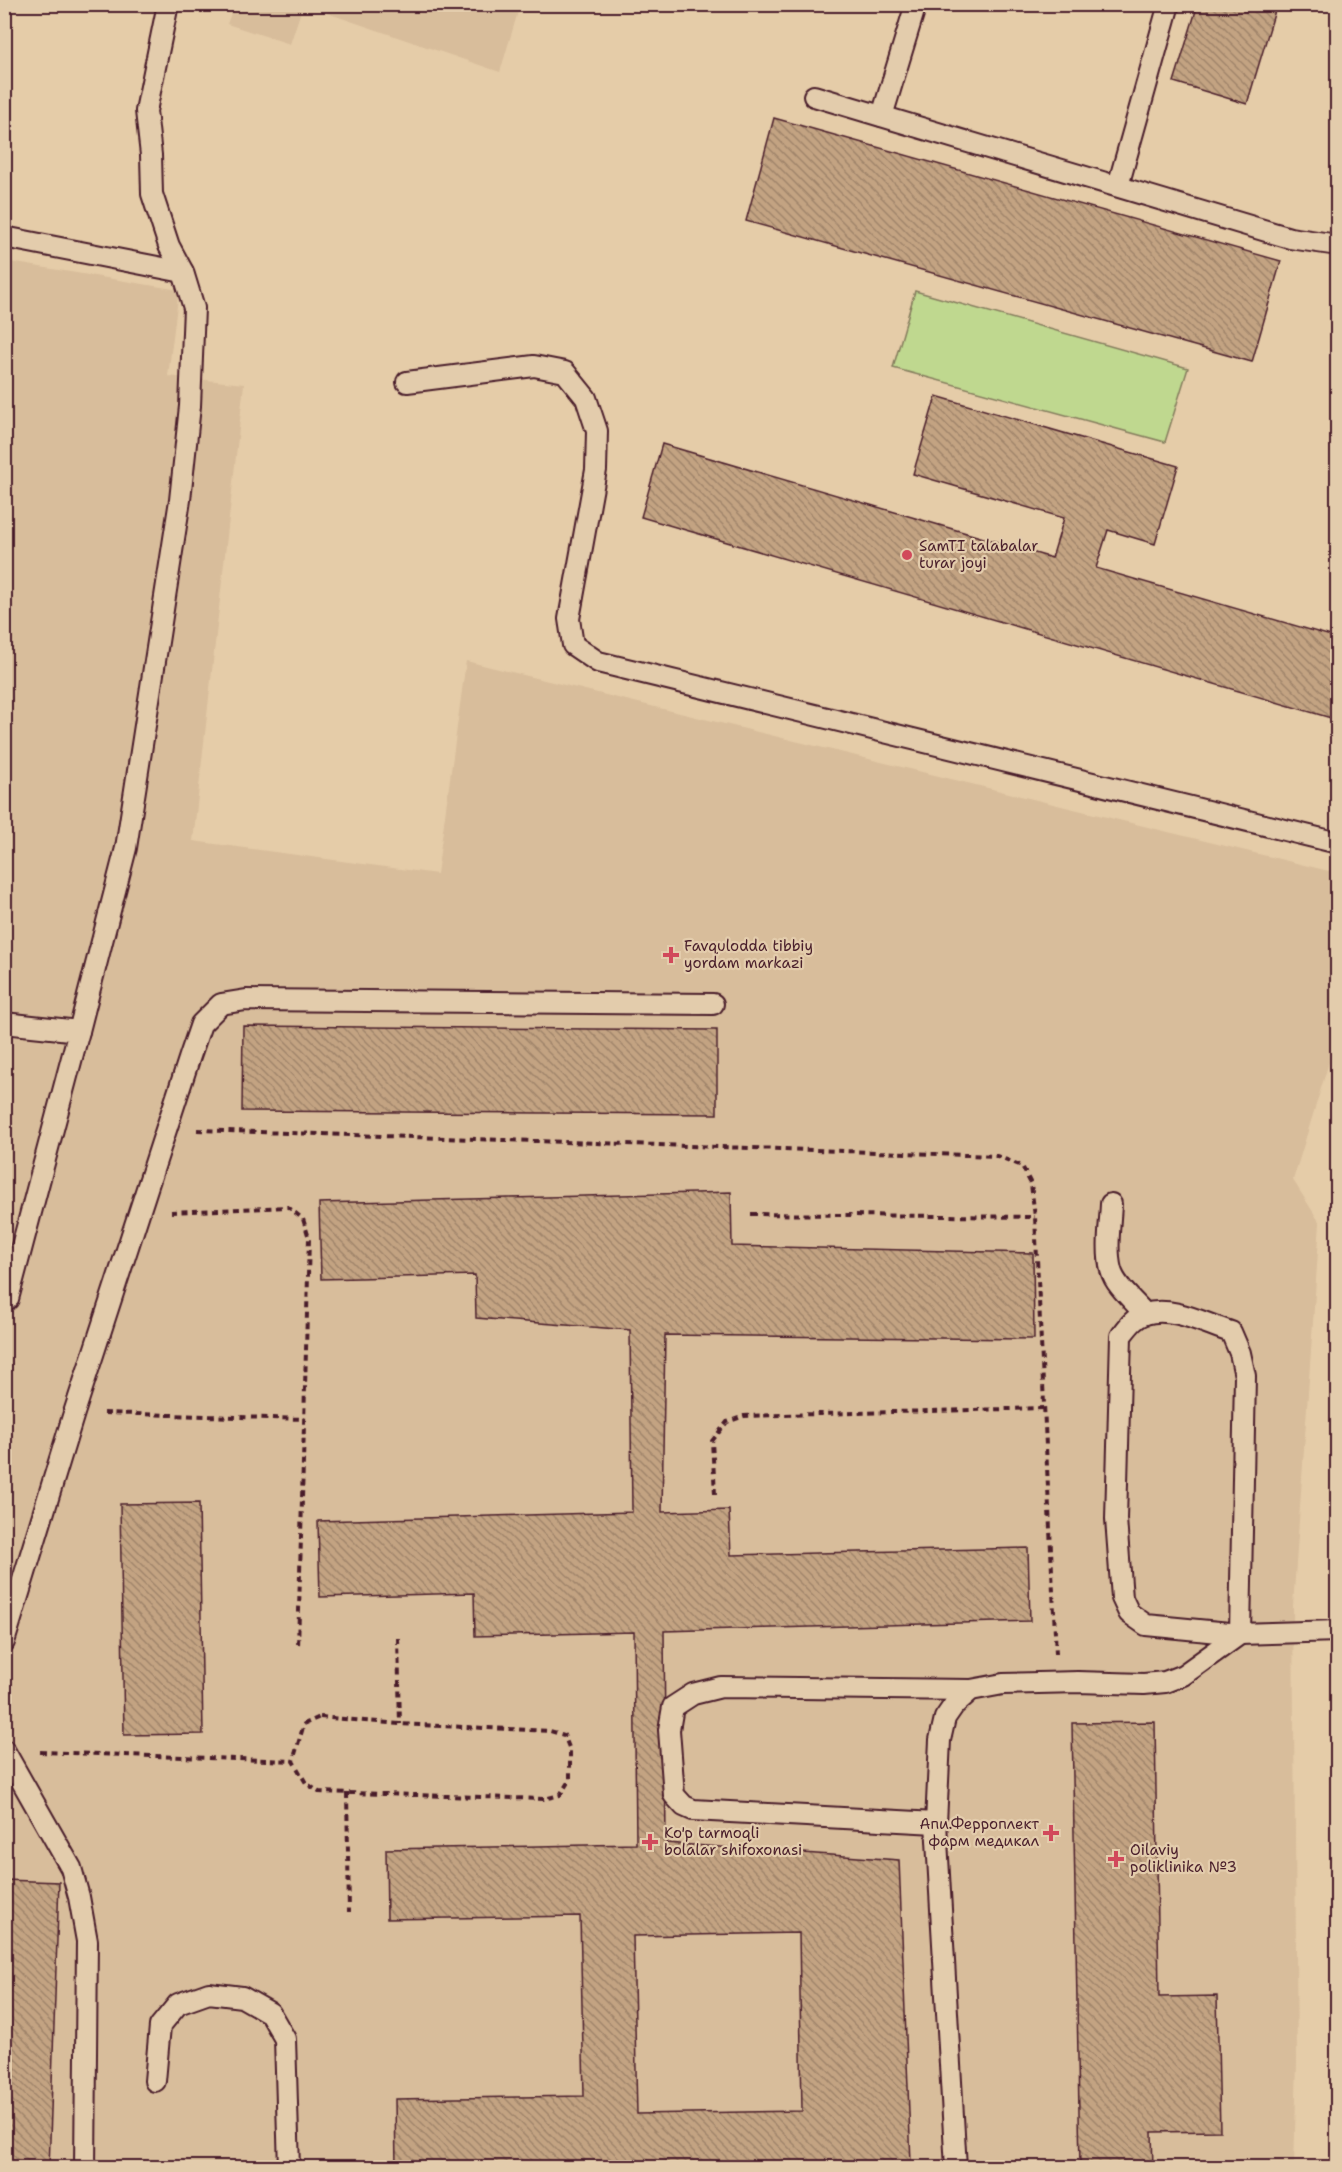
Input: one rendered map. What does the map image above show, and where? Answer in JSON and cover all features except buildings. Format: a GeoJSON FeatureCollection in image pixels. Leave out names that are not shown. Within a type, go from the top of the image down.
{"type":"FeatureCollection","features":[{"type":"Feature","properties":{"kind":"lane"},"geometry":{"type":"LineString","coordinates":[[8,1299],[126,848],[180,500],[193,354],[194,308],[183,272],[169,246],[152,194],[151,155],[146,111],[168,4]]}},
{"type":"Feature","properties":{"kind":"lane"},"geometry":{"type":"LineString","coordinates":[[882,116],[915,4]]}},
{"type":"Feature","properties":{"kind":"lane"},"geometry":{"type":"LineString","coordinates":[[1118,186],[1169,4]]}},
{"type":"Feature","properties":{"kind":"lane"},"geometry":{"type":"LineString","coordinates":[[814,96],[1290,238],[1338,245]]}},
{"type":"Feature","properties":{"kind":"lane"},"geometry":{"type":"LineString","coordinates":[[4,237],[183,272]]}},
{"type":"Feature","properties":{"kind":"lane"},"geometry":{"type":"LineString","coordinates":[[407,382],[534,366],[565,372],[586,398],[597,431],[596,470],[569,619],[573,645],[598,662],[1338,843]]}},
{"type":"Feature","properties":{"kind":"lane"},"geometry":{"type":"LineString","coordinates":[[4,1642],[74,1413],[201,1024],[221,1004],[246,1000],[713,1004]]}},
{"type":"Feature","properties":{"kind":"lane"},"geometry":{"type":"LineString","coordinates":[[4,1023],[79,1031]]}},
{"type":"Feature","properties":{"kind":"lane"},"geometry":{"type":"LineString","coordinates":[[1111,1204],[1109,1252],[1111,1272],[1145,1314]]}},
{"type":"Feature","properties":{"kind":"lane"},"geometry":{"type":"LineString","coordinates":[[1240,1634],[1245,1376],[1240,1353],[1231,1332],[1167,1311],[1145,1314],[1134,1321],[1121,1336],[1116,1519],[1122,1598],[1129,1614],[1146,1625],[1240,1634],[1338,1631]]}},
{"type":"Feature","properties":{"kind":"lane"},"geometry":{"type":"LineString","coordinates":[[936,1823],[693,1810],[684,1806],[674,1795],[669,1730],[674,1707],[693,1694],[721,1687],[971,1690],[1003,1684],[1166,1682],[1183,1675],[1240,1634]]}},
{"type":"Feature","properties":{"kind":"lane"},"geometry":{"type":"LineString","coordinates":[[956,2168],[936,1823],[940,1740],[945,1718],[954,1705],[971,1690]]}},
{"type":"Feature","properties":{"kind":"lane"},"geometry":{"type":"LineString","coordinates":[[4,1750],[71,1868],[79,1897],[87,1941],[85,2168]]}},
{"type":"Feature","properties":{"kind":"lane"},"geometry":{"type":"LineString","coordinates":[[155,2080],[160,2026],[178,2004],[209,1993],[242,1997],[270,2013],[285,2039],[289,2168]]}},
{"type":"Feature","properties":{"kind":"path"},"geometry":{"type":"LineString","coordinates":[[166,1130],[997,1156],[1022,1166],[1031,1184],[1035,1217],[1057,1683]]}},
{"type":"Feature","properties":{"kind":"path"},"geometry":{"type":"LineString","coordinates":[[139,1214],[288,1207],[303,1220],[309,1238],[298,1648]]}},
{"type":"Feature","properties":{"kind":"path"},"geometry":{"type":"LineString","coordinates":[[751,1214],[1035,1217]]}},
{"type":"Feature","properties":{"kind":"path"},"geometry":{"type":"LineString","coordinates":[[715,1494],[712,1441],[727,1422],[744,1416],[1044,1408]]}},
{"type":"Feature","properties":{"kind":"path"},"geometry":{"type":"LineString","coordinates":[[74,1413],[304,1419]]}},
{"type":"Feature","properties":{"kind":"path"},"geometry":{"type":"LineString","coordinates":[[398,1638],[400,1724]]}},
{"type":"Feature","properties":{"kind":"path"},"geometry":{"type":"LineString","coordinates":[[320,1717],[400,1724],[550,1731],[564,1736],[570,1750],[570,1779],[560,1795],[544,1799],[319,1792],[306,1783],[293,1761],[304,1724],[320,1717]]}},
{"type":"Feature","properties":{"kind":"path"},"geometry":{"type":"LineString","coordinates":[[33,1752],[293,1761]]}},
{"type":"Feature","properties":{"kind":"path"},"geometry":{"type":"LineString","coordinates":[[347,1793],[349,1912]]}},
{"type":"Feature","properties":{"kind":"shaded area"},"geometry":{"type":"Polygon","coordinates":[[[234,4],[303,5],[290,44],[227,24],[234,4]]]}},
{"type":"Feature","properties":{"kind":"shaded area"},"geometry":{"type":"Polygon","coordinates":[[[520,4],[500,72],[327,13],[330,5],[520,4]]]}},
{"type":"Feature","properties":{"kind":"shaded area","name":"Ko'p tarmoqli bolalar shifoxonasi"},"geometry":{"type":"Polygon","coordinates":[[[4,261],[179,290],[168,376],[244,384],[193,841],[437,874],[466,661],[1337,873],[1337,1036],[1293,1180],[1320,1223],[1293,1606],[1297,2062],[1294,2167],[5,2167],[4,261]]]}},
{"type":"Feature","properties":{"kind":"green space"},"geometry":{"type":"Polygon","coordinates":[[[915,291],[1188,368],[1165,442],[893,368],[915,291]]]}},
{"type":"Feature","properties":{"kind":"place","name":"SamTI talabalar turar joyi"},"geometry":{"type":"Point","coordinates":[907,555]}},
{"type":"Feature","properties":{"kind":"place","name":"Favqulodda tibbiy yordam markazi"},"geometry":{"type":"Point","coordinates":[671,955]}},
{"type":"Feature","properties":{"kind":"place","name":"Апи.Ферроплект фарм медикал"},"geometry":{"type":"Point","coordinates":[1051,1833]}},
{"type":"Feature","properties":{"kind":"place","name":"Ko'p tarmoqli bolalar shifoxonasi"},"geometry":{"type":"Point","coordinates":[650,1842]}},
{"type":"Feature","properties":{"kind":"place","name":"Oilaviy poliklinika №3"},"geometry":{"type":"Point","coordinates":[1116,1859]}}]}
